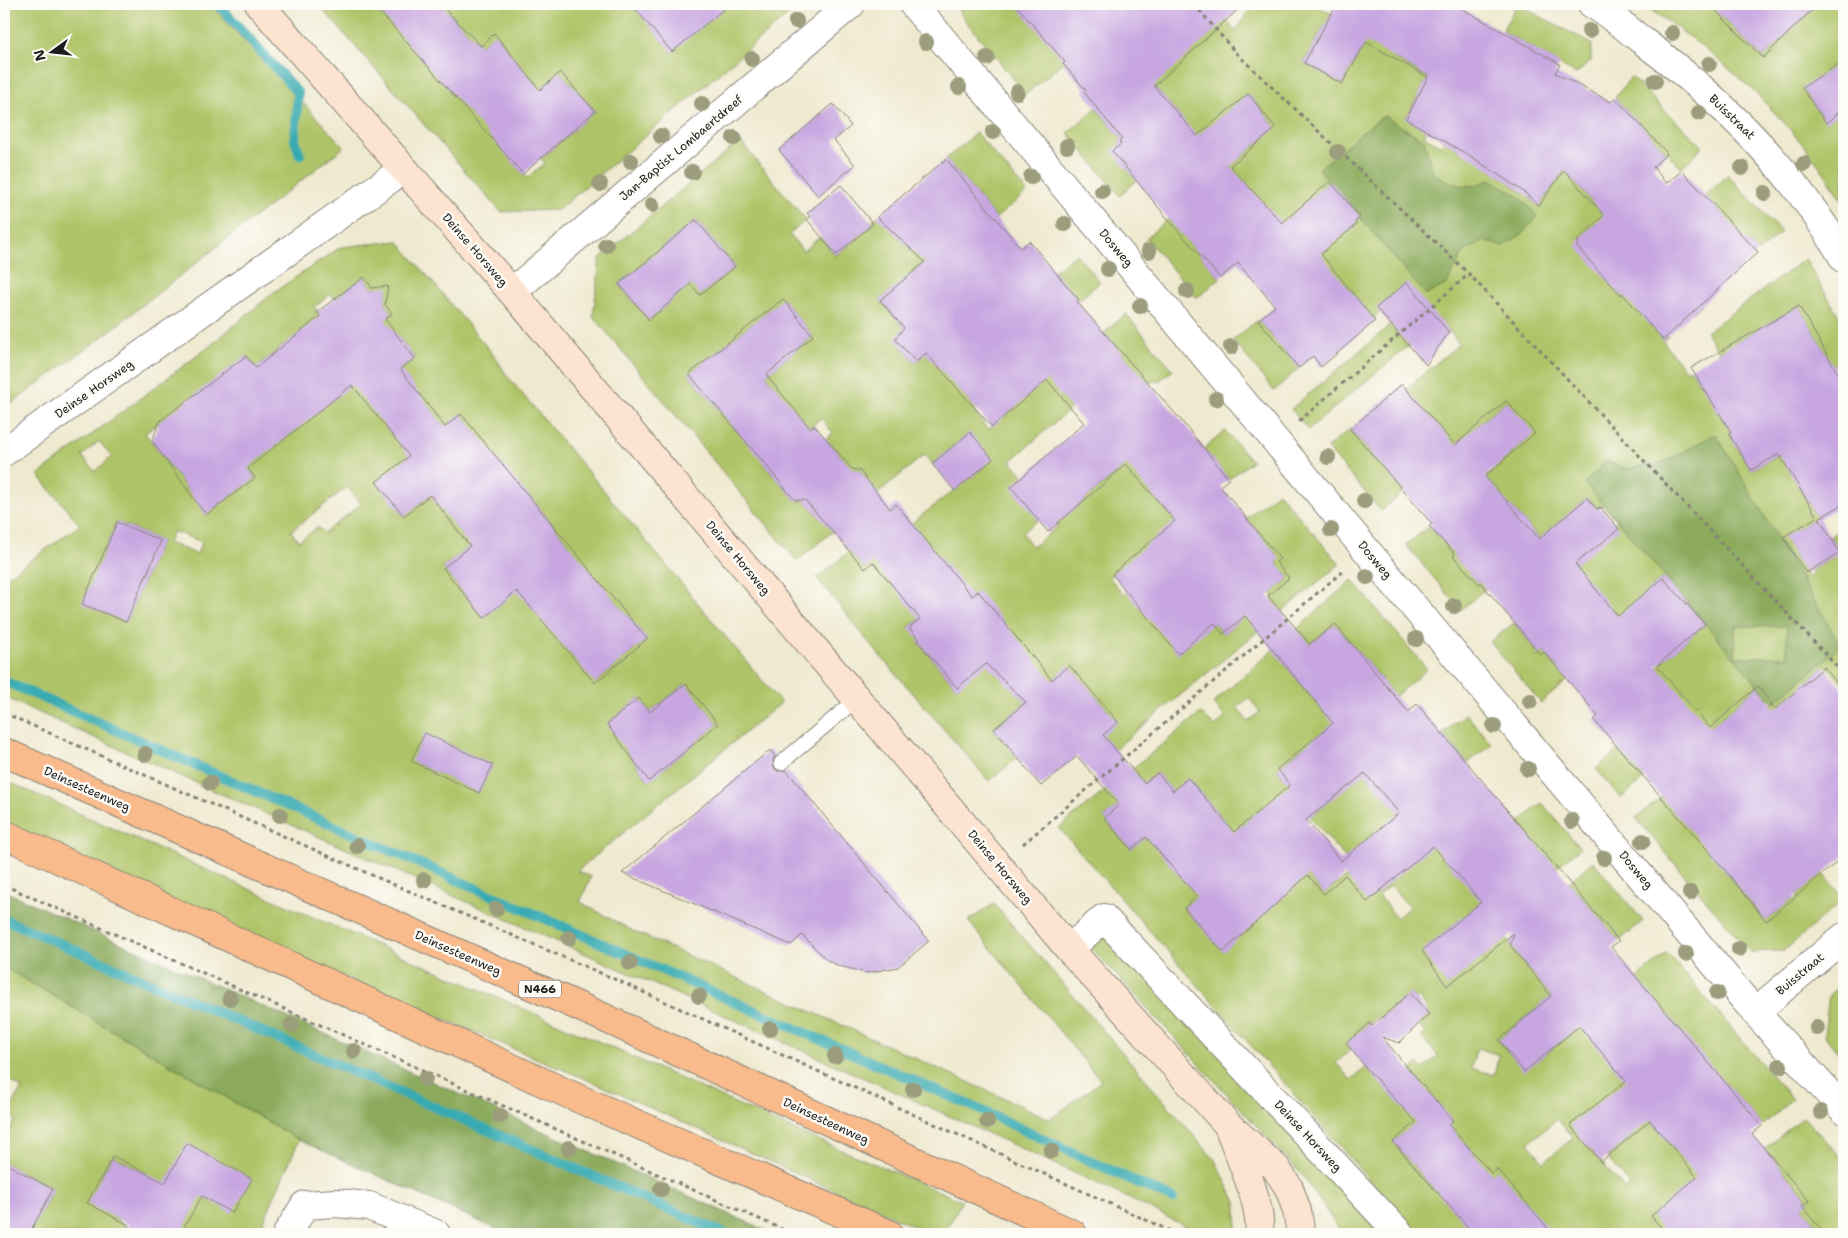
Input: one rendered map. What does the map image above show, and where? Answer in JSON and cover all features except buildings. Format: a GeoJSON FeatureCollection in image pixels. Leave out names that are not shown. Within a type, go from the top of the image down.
{"type":"FeatureCollection","features":[{"type":"Feature","properties":{"kind":"highway","name":"Deinsesteenweg"},"geometry":{"type":"LineString","coordinates":[[4,752],[598,1015],[1073,1234]]}},
{"type":"Feature","properties":{"kind":"highway"},"geometry":{"type":"LineString","coordinates":[[4,834],[566,1093],[889,1234]]}},
{"type":"Feature","properties":{"kind":"street","name":"Deinse Horsweg"},"geometry":{"type":"LineString","coordinates":[[259,4],[512,292],[1069,949],[1227,1124],[1276,1168],[1292,1196],[1301,1234]]}},
{"type":"Feature","properties":{"kind":"street","name":"Jan-Baptist Lombaertdreef"},"geometry":{"type":"LineString","coordinates":[[512,292],[851,4]]}},
{"type":"Feature","properties":{"kind":"street","name":"Dosweg"},"geometry":{"type":"LineString","coordinates":[[913,4],[1367,551],[1755,1012],[1844,1110]]}},
{"type":"Feature","properties":{"kind":"street","name":"Buisstraat"},"geometry":{"type":"LineString","coordinates":[[1592,4],[1685,73],[1763,147],[1825,225],[1844,258]]}},
{"type":"Feature","properties":{"kind":"street","name":"Deinse Horsweg"},"geometry":{"type":"LineString","coordinates":[[4,452],[404,170]]}},
{"type":"Feature","properties":{"kind":"street","name":"Deinse Horsweg"},"geometry":{"type":"LineString","coordinates":[[1069,949],[1104,918],[1400,1234]]}},
{"type":"Feature","properties":{"kind":"street","name":"Buisstraat"},"geometry":{"type":"LineString","coordinates":[[1755,1012],[1844,936]]}},
{"type":"Feature","properties":{"kind":"street","name":"Deinse Horsweg"},"geometry":{"type":"LineString","coordinates":[[1227,1124],[1250,1183],[1260,1226],[1259,1234]]}},
{"type":"Feature","properties":{"kind":"street"},"geometry":{"type":"LineString","coordinates":[[287,1234],[305,1205],[336,1202],[370,1206],[436,1234]]}},
{"type":"Feature","properties":{"kind":"lane"},"geometry":{"type":"LineString","coordinates":[[781,763],[857,699]]}},
{"type":"Feature","properties":{"kind":"path"},"geometry":{"type":"LineString","coordinates":[[1194,4],[1236,53],[1469,274],[1844,674]]}},
{"type":"Feature","properties":{"kind":"path"},"geometry":{"type":"LineString","coordinates":[[1276,441],[1469,274]]}},
{"type":"Feature","properties":{"kind":"path"},"geometry":{"type":"LineString","coordinates":[[998,865],[1367,551]]}},
{"type":"Feature","properties":{"kind":"path"},"geometry":{"type":"LineString","coordinates":[[4,712],[374,876],[619,981],[1177,1234]]}},
{"type":"Feature","properties":{"kind":"path"},"geometry":{"type":"LineString","coordinates":[[4,885],[793,1234]]}},
{"type":"Feature","properties":{"kind":"green space"},"geometry":{"type":"Polygon","coordinates":[[[4,4],[210,4],[344,147],[102,337],[4,409],[4,4]]]}},
{"type":"Feature","properties":{"kind":"green space"},"geometry":{"type":"Polygon","coordinates":[[[318,4],[370,4],[381,16],[395,4],[650,4],[639,13],[721,11],[715,4],[801,4],[558,210],[501,212],[318,4]],[[447,11],[410,45],[460,100],[510,53],[498,37],[492,36],[481,46],[447,11]],[[560,72],[489,134],[527,178],[545,163],[541,159],[595,111],[560,72]]]}},
{"type":"Feature","properties":{"kind":"green space"},"geometry":{"type":"Polygon","coordinates":[[[956,4],[1015,4],[1041,33],[1069,8],[1066,4],[1207,4],[1218,17],[1221,14],[1236,32],[1252,4],[1313,4],[1334,15],[1322,30],[1304,63],[1342,84],[1367,35],[1397,60],[1431,79],[1426,82],[1406,118],[1427,130],[1424,136],[1441,146],[1464,103],[1510,182],[1539,206],[1569,164],[1570,176],[1589,199],[1618,224],[1595,223],[1586,232],[1621,295],[1648,270],[1676,276],[1702,305],[1692,313],[1688,308],[1662,328],[1668,336],[1663,341],[1685,370],[1690,368],[1703,388],[1731,371],[1706,332],[1805,259],[1844,324],[1844,364],[1833,366],[1799,306],[1736,342],[1757,417],[1729,434],[1751,470],[1779,454],[1813,477],[1798,486],[1817,517],[1784,537],[1808,578],[1813,575],[1810,571],[1840,553],[1830,536],[1844,528],[1844,686],[1826,665],[1802,686],[1828,717],[1838,709],[1844,716],[1844,762],[1837,768],[1759,716],[1773,703],[1758,686],[1711,727],[1708,725],[1695,736],[1682,696],[1658,668],[1666,658],[1705,624],[1663,578],[1652,587],[1662,599],[1541,703],[1490,642],[1514,623],[1537,651],[1535,652],[1538,657],[1544,652],[1564,676],[1574,565],[1617,520],[1602,505],[1597,509],[1587,498],[1540,540],[1511,506],[1481,482],[1534,433],[1506,401],[1478,425],[1479,428],[1381,511],[1327,448],[1350,429],[1372,455],[1374,461],[1450,440],[1406,389],[1459,344],[1440,319],[1308,430],[1291,409],[1421,299],[1386,306],[1367,325],[1306,263],[1357,224],[1355,222],[1360,217],[1330,181],[1283,224],[1226,171],[1276,128],[1249,94],[1173,157],[1193,132],[1145,75],[1086,43],[1026,94],[964,19],[956,4]],[[1469,132],[1458,150],[1471,158],[1482,140],[1469,132]]]}},
{"type":"Feature","properties":{"kind":"green space"},"geometry":{"type":"Polygon","coordinates":[[[1517,4],[1592,44],[1591,61],[1576,74],[1502,31],[1517,4]]]}},
{"type":"Feature","properties":{"kind":"green space"},"geometry":{"type":"Polygon","coordinates":[[[1641,4],[1736,4],[1730,9],[1718,13],[1763,58],[1818,4],[1844,4],[1844,33],[1838,40],[1844,48],[1844,60],[1803,89],[1826,122],[1844,108],[1844,203],[1825,173],[1803,145],[1754,92],[1699,45],[1641,4]]]}},
{"type":"Feature","properties":{"kind":"green space"},"geometry":{"type":"Polygon","coordinates":[[[1631,77],[1703,147],[1681,168],[1615,98],[1631,77]]]}},
{"type":"Feature","properties":{"kind":"green space"},"geometry":{"type":"Polygon","coordinates":[[[1096,108],[1122,139],[1119,141],[1137,180],[1120,196],[1068,133],[1096,108]]]}},
{"type":"Feature","properties":{"kind":"green space"},"geometry":{"type":"Polygon","coordinates":[[[1384,116],[1424,140],[1432,172],[1454,183],[1468,186],[1490,179],[1520,197],[1537,216],[1522,234],[1503,246],[1483,241],[1463,253],[1447,284],[1426,295],[1319,169],[1384,116]]]}},
{"type":"Feature","properties":{"kind":"green space"},"geometry":{"type":"Polygon","coordinates":[[[976,133],[1027,192],[996,218],[946,159],[976,133]]]}},
{"type":"Feature","properties":{"kind":"green space"},"geometry":{"type":"Polygon","coordinates":[[[740,141],[806,220],[789,234],[803,251],[820,237],[837,257],[836,255],[873,224],[871,221],[879,216],[905,244],[914,236],[939,266],[913,288],[905,279],[880,300],[904,328],[896,339],[915,362],[922,357],[917,350],[921,347],[937,366],[961,346],[977,409],[974,412],[988,430],[1053,374],[1077,403],[1011,461],[1048,504],[1065,517],[1127,464],[1176,522],[1109,577],[1123,594],[1127,592],[1199,605],[1223,634],[1259,604],[1265,606],[1273,600],[1272,593],[1289,578],[1276,562],[1280,559],[1246,518],[1278,492],[1340,564],[1099,762],[1087,748],[1118,722],[1069,666],[994,729],[1017,758],[989,781],[875,650],[817,578],[850,551],[865,569],[912,523],[986,465],[964,438],[932,464],[924,455],[797,561],[593,316],[600,258],[740,141]],[[696,220],[619,284],[649,320],[691,284],[701,295],[735,267],[696,220]],[[783,299],[689,374],[737,431],[782,395],[766,375],[813,336],[783,299]],[[821,418],[765,465],[795,500],[805,500],[817,514],[864,476],[860,471],[852,469],[826,439],[833,433],[821,418]],[[1044,510],[1036,517],[1038,520],[1022,533],[1033,547],[1058,526],[1044,510]],[[941,601],[909,627],[920,640],[918,642],[957,688],[952,613],[941,601]]]}},
{"type":"Feature","properties":{"kind":"green space"},"geometry":{"type":"Polygon","coordinates":[[[1728,175],[1781,232],[1758,252],[1705,196],[1728,175]]]}},
{"type":"Feature","properties":{"kind":"green space"},"geometry":{"type":"Polygon","coordinates":[[[1168,219],[1220,278],[1197,298],[1146,238],[1168,219]]]}},
{"type":"Feature","properties":{"kind":"green space"},"geometry":{"type":"Polygon","coordinates":[[[398,241],[496,358],[508,377],[781,703],[577,871],[591,877],[580,902],[633,931],[1050,1119],[1101,1081],[968,921],[994,904],[1215,1160],[1237,1204],[1237,1230],[1232,1234],[1201,1234],[1108,1189],[722,1014],[4,697],[4,579],[80,525],[38,475],[206,349],[274,292],[341,247],[398,241]],[[364,277],[344,292],[338,303],[331,294],[314,307],[375,388],[415,358],[398,336],[375,327],[392,314],[385,304],[386,294],[380,287],[372,288],[364,277]],[[288,342],[256,368],[246,356],[223,375],[278,444],[288,342]],[[195,396],[145,433],[193,497],[211,511],[255,478],[195,396]],[[399,412],[383,424],[392,435],[407,423],[399,412]],[[461,414],[377,482],[404,516],[430,495],[506,470],[461,414]],[[99,441],[82,456],[95,471],[112,457],[99,441]],[[347,487],[291,531],[299,541],[318,527],[324,533],[361,504],[347,487]],[[531,497],[443,568],[483,617],[570,546],[531,497]],[[117,522],[83,603],[126,622],[161,541],[117,522]],[[173,531],[168,543],[197,554],[202,542],[173,531]],[[602,585],[595,683],[647,639],[602,585]],[[685,684],[650,712],[639,698],[607,724],[621,742],[638,744],[627,753],[649,781],[718,724],[685,684]],[[412,761],[479,793],[492,766],[412,761]]]}},
{"type":"Feature","properties":{"kind":"green space"},"geometry":{"type":"Polygon","coordinates":[[[1076,254],[1100,282],[1079,300],[1054,271],[1076,254]]]}},
{"type":"Feature","properties":{"kind":"green space"},"geometry":{"type":"Polygon","coordinates":[[[1126,314],[1173,370],[1159,381],[1146,382],[1104,333],[1126,314]]]}},
{"type":"Feature","properties":{"kind":"green space"},"geometry":{"type":"Polygon","coordinates":[[[1258,320],[1299,368],[1274,391],[1233,340],[1258,320]]]}},
{"type":"Feature","properties":{"kind":"green space"},"geometry":{"type":"Polygon","coordinates":[[[1225,431],[1252,461],[1229,479],[1204,449],[1225,431]]]}},
{"type":"Feature","properties":{"kind":"green space"},"geometry":{"type":"Polygon","coordinates":[[[1716,434],[1840,644],[1823,662],[1773,703],[1585,483],[1606,461],[1626,469],[1665,462],[1716,434]],[[1735,626],[1735,657],[1787,657],[1787,626],[1735,626]]]}},
{"type":"Feature","properties":{"kind":"green space"},"geometry":{"type":"Polygon","coordinates":[[[1429,526],[1479,584],[1508,561],[1511,566],[1461,610],[1406,545],[1429,526]]]}},
{"type":"Feature","properties":{"kind":"green space"},"geometry":{"type":"Polygon","coordinates":[[[1352,580],[1427,669],[1319,761],[1305,746],[1277,769],[1290,785],[1318,868],[1309,876],[1323,893],[1347,877],[1367,901],[1433,845],[1542,852],[1518,823],[1542,803],[1580,848],[1474,936],[1459,920],[1423,951],[1506,938],[1529,965],[1528,967],[1551,996],[1498,1040],[1524,1071],[1580,1027],[1667,953],[1792,1099],[1762,1126],[1712,1067],[1649,1119],[1665,1138],[1705,1171],[1666,1232],[1803,1117],[1844,1160],[1844,1234],[1825,1234],[1802,1207],[1809,1200],[1777,1163],[1698,1234],[1550,1234],[1463,1221],[1474,1234],[1417,1234],[1059,828],[1201,713],[1215,727],[1225,717],[1213,703],[1352,580]],[[1335,624],[1310,644],[1300,633],[1284,664],[1333,722],[1382,680],[1335,624]],[[1249,698],[1237,707],[1248,722],[1260,712],[1249,698]],[[1133,771],[1119,805],[1104,818],[1131,849],[1146,837],[1204,829],[1220,815],[1188,778],[1173,791],[1157,773],[1144,783],[1133,771]],[[1257,842],[1184,908],[1223,951],[1257,842]],[[1391,885],[1378,895],[1397,918],[1409,907],[1391,885]],[[1410,993],[1380,1019],[1377,1016],[1347,1043],[1351,1049],[1336,1063],[1351,1080],[1367,1067],[1388,1090],[1418,1064],[1423,1069],[1438,1056],[1421,1037],[1425,1033],[1418,1025],[1429,1014],[1419,997],[1416,1000],[1410,993]],[[1477,1048],[1471,1068],[1494,1075],[1499,1055],[1477,1048]],[[1601,1101],[1587,1146],[1625,1190],[1630,1185],[1607,1157],[1631,1136],[1601,1101]],[[1438,1104],[1393,1142],[1435,1191],[1476,1156],[1449,1125],[1453,1121],[1438,1104]],[[1557,1119],[1528,1143],[1544,1162],[1573,1138],[1557,1119]]]}},
{"type":"Feature","properties":{"kind":"green space"},"geometry":{"type":"Polygon","coordinates":[[[1466,714],[1492,744],[1468,763],[1442,734],[1466,714]]]}},
{"type":"Feature","properties":{"kind":"green space"},"geometry":{"type":"Polygon","coordinates":[[[1619,750],[1644,779],[1621,798],[1596,769],[1619,750]]]}},
{"type":"Feature","properties":{"kind":"green space"},"geometry":{"type":"Polygon","coordinates":[[[1354,760],[1414,811],[1345,858],[1310,817],[1325,805],[1354,760]]]}},
{"type":"Feature","properties":{"kind":"green space"},"geometry":{"type":"Polygon","coordinates":[[[1690,774],[1751,847],[1724,871],[1766,921],[1792,899],[1794,901],[1798,897],[1796,895],[1823,873],[1844,899],[1784,951],[1750,952],[1636,818],[1690,774]]]}},
{"type":"Feature","properties":{"kind":"green space"},"geometry":{"type":"Polygon","coordinates":[[[4,780],[584,1035],[785,1126],[962,1201],[944,1234],[931,1234],[595,1083],[287,953],[4,823],[4,780]]]}},
{"type":"Feature","properties":{"kind":"green space"},"geometry":{"type":"Polygon","coordinates":[[[1593,861],[1643,921],[1619,941],[1569,882],[1593,861]]]}},
{"type":"Feature","properties":{"kind":"green space"},"geometry":{"type":"Polygon","coordinates":[[[4,891],[774,1234],[507,1234],[299,1140],[4,967],[4,891]]]}},
{"type":"Feature","properties":{"kind":"green space"},"geometry":{"type":"Polygon","coordinates":[[[1104,918],[1400,1234],[1342,1234],[1304,1177],[1082,938],[1104,918]]]}},
{"type":"Feature","properties":{"kind":"green space"},"geometry":{"type":"Polygon","coordinates":[[[4,967],[299,1140],[258,1234],[192,1234],[98,1183],[117,1219],[127,1230],[124,1234],[29,1234],[53,1189],[4,1163],[4,1129],[9,1132],[16,1119],[4,1112],[4,1104],[11,1108],[22,1088],[10,1081],[4,1092],[4,967]],[[113,1156],[100,1178],[135,1198],[148,1174],[113,1156]]]}},
{"type":"Feature","properties":{"kind":"green space"},"geometry":{"type":"Polygon","coordinates":[[[1844,982],[1844,1060],[1824,1035],[1829,995],[1844,982]]]}},
{"type":"Feature","properties":{"kind":"waterway"},"geometry":{"type":"LineString","coordinates":[[218,4],[298,93],[295,140],[300,155]]}},
{"type":"Feature","properties":{"kind":"waterway"},"geometry":{"type":"LineString","coordinates":[[4,681],[974,1107],[1173,1199]]}},
{"type":"Feature","properties":{"kind":"waterway"},"geometry":{"type":"LineString","coordinates":[[4,919],[725,1234]]}}]}
